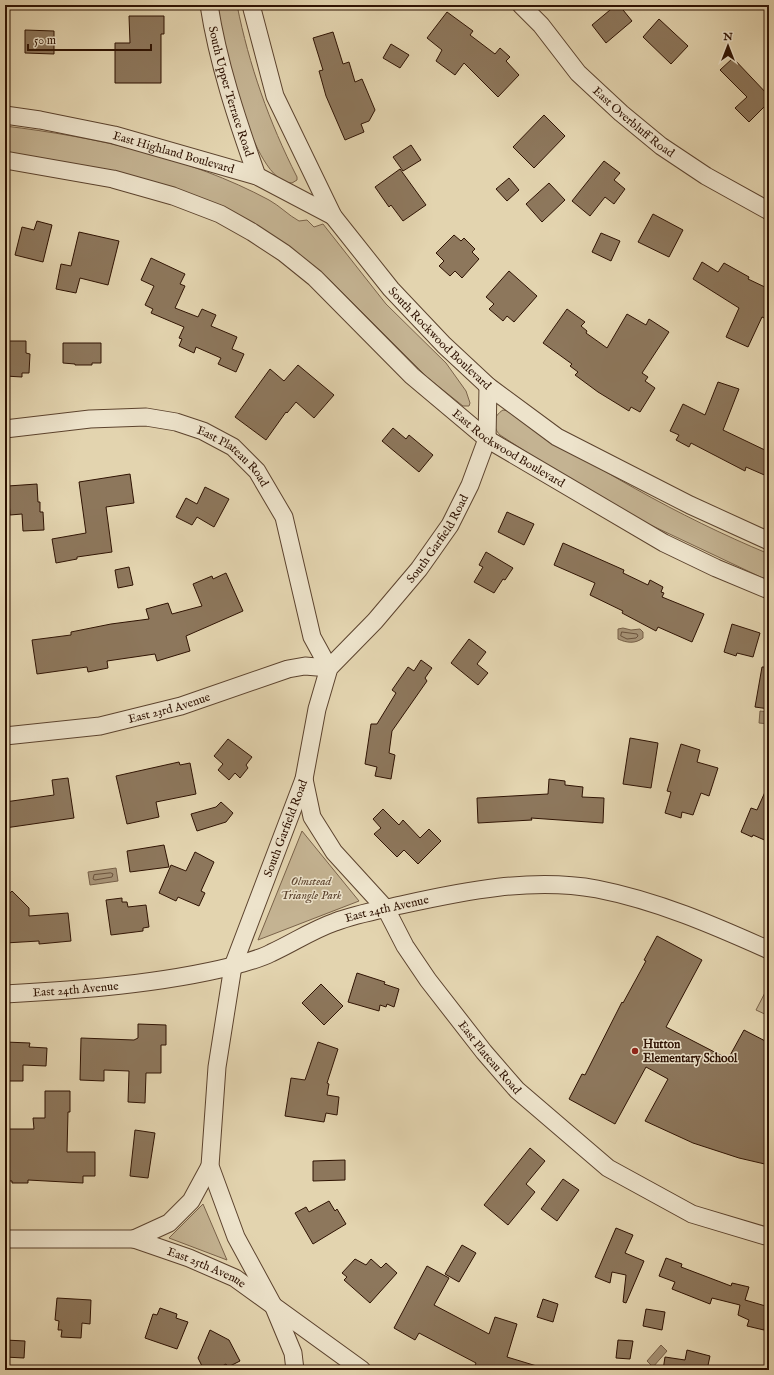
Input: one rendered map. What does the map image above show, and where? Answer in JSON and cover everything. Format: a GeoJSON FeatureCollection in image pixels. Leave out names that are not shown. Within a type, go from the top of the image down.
{"type":"FeatureCollection","features":[{"type":"Feature","properties":{"kind":"street","name":"South Upper Terrace Road"},"geometry":{"type":"LineString","coordinates":[[209,5],[214,36],[237,120],[257,176]]}},
{"type":"Feature","properties":{"kind":"street","name":"South Rockwood Boulevard"},"geometry":{"type":"LineString","coordinates":[[251,5],[275,96],[333,216],[391,289],[444,345],[488,386],[556,437],[690,506],[769,541]]}},
{"type":"Feature","properties":{"kind":"street","name":"East Overbluff Road"},"geometry":{"type":"LineString","coordinates":[[521,5],[541,25],[578,73],[621,113],[662,146],[706,176],[769,211]]}},
{"type":"Feature","properties":{"kind":"street","name":"East Highland Boulevard"},"geometry":{"type":"LineString","coordinates":[[5,115],[40,120],[114,135],[257,176],[333,216]]}},
{"type":"Feature","properties":{"kind":"street","name":"East Rockwood Boulevard"},"geometry":{"type":"LineString","coordinates":[[5,160],[113,179],[173,196],[220,214],[284,253],[315,278],[412,376],[487,439],[664,543],[716,568],[769,590]]}},
{"type":"Feature","properties":{"kind":"street","name":"South Garfield Road"},"geometry":{"type":"LineString","coordinates":[[295,1370],[293,1353],[273,1305],[236,1237],[210,1166],[217,1067],[233,966],[304,779],[317,709],[329,668],[375,622],[419,569],[450,525],[470,485],[487,439],[488,386]]}},
{"type":"Feature","properties":{"kind":"street","name":"East Plateau Road"},"geometry":{"type":"LineString","coordinates":[[5,429],[90,418],[146,417],[176,422],[203,431],[233,447],[257,471],[284,517],[312,637],[329,668]]}},
{"type":"Feature","properties":{"kind":"street","name":"East 23rd Avenue"},"geometry":{"type":"LineString","coordinates":[[5,736],[100,726],[181,706],[288,670],[305,666],[329,668]]}},
{"type":"Feature","properties":{"kind":"street","name":"East Plateau Road"},"geometry":{"type":"LineString","coordinates":[[304,779],[312,817],[334,852],[386,909],[405,946],[428,980],[484,1052],[517,1090],[608,1168],[692,1214],[769,1237]]}},
{"type":"Feature","properties":{"kind":"street","name":"East 24th Avenue"},"geometry":{"type":"LineString","coordinates":[[5,994],[141,982],[233,966],[270,954],[307,934],[336,922],[445,895],[524,885],[570,886],[597,889],[651,902],[692,917],[769,950]]}},
{"type":"Feature","properties":{"kind":"street","name":"East 25th Avenue"},"geometry":{"type":"LineString","coordinates":[[134,1238],[169,1223],[191,1201],[210,1166]]}},
{"type":"Feature","properties":{"kind":"street","name":"East 25th Avenue"},"geometry":{"type":"LineString","coordinates":[[5,1239],[134,1238],[189,1258],[235,1278],[362,1370]]}},
{"type":"Feature","properties":{"kind":"green space"},"geometry":{"type":"Polygon","coordinates":[[[217,5],[237,5],[261,93],[297,177],[297,180],[292,183],[277,177],[264,160],[252,135],[232,76],[217,5]]]}},
{"type":"Feature","properties":{"kind":"green space"},"geometry":{"type":"Polygon","coordinates":[[[5,126],[73,136],[107,143],[174,161],[207,172],[238,185],[269,200],[299,221],[307,220],[314,227],[323,224],[386,304],[446,363],[466,391],[470,403],[469,406],[463,406],[428,378],[330,280],[279,241],[224,211],[5,152],[5,126]]]}},
{"type":"Feature","properties":{"kind":"green space"},"geometry":{"type":"Polygon","coordinates":[[[503,410],[509,411],[603,470],[668,507],[769,554],[769,581],[640,520],[537,459],[497,432],[495,425],[496,418],[497,415],[503,410]]]}},
{"type":"Feature","properties":{"kind":"green space","name":"Olmstead Triangle Park"},"geometry":{"type":"Polygon","coordinates":[[[302,831],[359,901],[258,940],[302,831]]]}},
{"type":"Feature","properties":{"kind":"green space"},"geometry":{"type":"Polygon","coordinates":[[[769,985],[769,1016],[756,1010],[769,985]]]}},
{"type":"Feature","properties":{"kind":"green space"},"geometry":{"type":"Polygon","coordinates":[[[203,1204],[227,1260],[169,1238],[203,1204]]]}},
{"type":"Feature","properties":{"kind":"water"},"geometry":{"type":"Polygon","coordinates":[[[623,628],[631,630],[640,629],[643,632],[643,638],[631,642],[618,639],[618,629],[623,628]]]}},
{"type":"Feature","properties":{"kind":"water"},"geometry":{"type":"Polygon","coordinates":[[[760,711],[769,712],[769,724],[759,723],[760,711]]]}},
{"type":"Feature","properties":{"kind":"water"},"geometry":{"type":"Polygon","coordinates":[[[116,868],[118,881],[90,885],[88,872],[116,868]]]}},
{"type":"Feature","properties":{"kind":"water"},"geometry":{"type":"Polygon","coordinates":[[[661,1345],[667,1351],[653,1367],[647,1361],[661,1345]]]}},
{"type":"Feature","properties":{"kind":"building"},"geometry":{"type":"Polygon","coordinates":[[[616,5],[619,5],[632,21],[606,43],[592,25],[616,5]]]}},
{"type":"Feature","properties":{"kind":"building"},"geometry":{"type":"Polygon","coordinates":[[[447,12],[473,31],[470,35],[495,54],[500,48],[510,57],[506,61],[519,75],[498,97],[464,63],[455,75],[436,61],[442,50],[427,38],[447,12]]]}},
{"type":"Feature","properties":{"kind":"building"},"geometry":{"type":"Polygon","coordinates":[[[129,16],[164,16],[164,34],[161,34],[161,83],[115,83],[115,43],[130,43],[129,16]]]}},
{"type":"Feature","properties":{"kind":"building"},"geometry":{"type":"Polygon","coordinates":[[[659,19],[688,46],[671,64],[643,37],[659,19]]]}},
{"type":"Feature","properties":{"kind":"building"},"geometry":{"type":"Polygon","coordinates":[[[25,30],[54,31],[54,54],[25,53],[25,30]]]}},
{"type":"Feature","properties":{"kind":"building"},"geometry":{"type":"Polygon","coordinates":[[[333,32],[343,64],[349,62],[355,82],[362,79],[375,110],[369,121],[361,124],[364,132],[345,140],[326,96],[319,71],[323,70],[313,38],[333,32]]]}},
{"type":"Feature","properties":{"kind":"building"},"geometry":{"type":"Polygon","coordinates":[[[391,44],[409,55],[400,68],[383,58],[391,44]]]}},
{"type":"Feature","properties":{"kind":"building"},"geometry":{"type":"Polygon","coordinates":[[[733,58],[769,96],[769,102],[749,122],[735,108],[747,97],[720,70],[733,58]]]}},
{"type":"Feature","properties":{"kind":"building"},"geometry":{"type":"Polygon","coordinates":[[[544,115],[565,136],[534,168],[513,147],[544,115]]]}},
{"type":"Feature","properties":{"kind":"building"},"geometry":{"type":"Polygon","coordinates":[[[411,145],[421,160],[403,171],[393,157],[411,145]]]}},
{"type":"Feature","properties":{"kind":"building"},"geometry":{"type":"Polygon","coordinates":[[[604,161],[620,173],[614,180],[625,189],[614,204],[605,197],[590,216],[572,201],[604,161]]]}},
{"type":"Feature","properties":{"kind":"building"},"geometry":{"type":"Polygon","coordinates":[[[400,169],[426,205],[403,221],[391,205],[389,207],[375,187],[400,169]]]}},
{"type":"Feature","properties":{"kind":"building"},"geometry":{"type":"Polygon","coordinates":[[[509,178],[519,190],[507,201],[496,189],[509,178]]]}},
{"type":"Feature","properties":{"kind":"building"},"geometry":{"type":"Polygon","coordinates":[[[549,183],[565,200],[542,222],[526,204],[549,183]]]}},
{"type":"Feature","properties":{"kind":"building"},"geometry":{"type":"Polygon","coordinates":[[[653,214],[683,230],[669,257],[638,242],[653,214]]]}},
{"type":"Feature","properties":{"kind":"building"},"geometry":{"type":"Polygon","coordinates":[[[37,221],[52,225],[43,262],[15,255],[22,227],[34,230],[37,221]]]}},
{"type":"Feature","properties":{"kind":"building"},"geometry":{"type":"Polygon","coordinates":[[[79,232],[119,241],[108,285],[80,278],[76,293],[56,289],[61,264],[71,266],[79,232]]]}},
{"type":"Feature","properties":{"kind":"building"},"geometry":{"type":"Polygon","coordinates":[[[601,233],[620,241],[611,261],[592,252],[601,233]]]}},
{"type":"Feature","properties":{"kind":"building"},"geometry":{"type":"Polygon","coordinates":[[[454,235],[461,241],[464,238],[475,249],[472,252],[479,259],[462,278],[455,271],[450,276],[439,266],[444,261],[436,253],[454,235]]]}},
{"type":"Feature","properties":{"kind":"building"},"geometry":{"type":"Polygon","coordinates":[[[151,258],[185,274],[180,284],[185,286],[175,308],[198,317],[202,309],[216,315],[211,326],[237,337],[232,349],[244,354],[236,372],[218,364],[221,358],[196,347],[194,353],[179,346],[182,339],[179,338],[184,327],[151,313],[153,309],[145,305],[154,286],[141,280],[151,258]]]}},
{"type":"Feature","properties":{"kind":"building"},"geometry":{"type":"Polygon","coordinates":[[[702,262],[718,272],[724,263],[749,277],[748,279],[769,289],[769,320],[762,317],[748,347],[726,337],[739,308],[693,279],[702,262]]]}},
{"type":"Feature","properties":{"kind":"building"},"geometry":{"type":"Polygon","coordinates":[[[509,271],[537,296],[514,322],[507,316],[503,321],[489,309],[494,304],[486,297],[509,271]]]}},
{"type":"Feature","properties":{"kind":"building"},"geometry":{"type":"Polygon","coordinates":[[[567,309],[585,322],[581,326],[587,331],[586,333],[607,348],[627,314],[646,325],[649,319],[669,332],[642,373],[648,377],[645,381],[655,388],[640,412],[631,407],[629,411],[598,392],[575,375],[578,372],[570,366],[572,364],[543,343],[567,309]]]}},
{"type":"Feature","properties":{"kind":"building"},"geometry":{"type":"Polygon","coordinates":[[[5,341],[26,341],[26,353],[30,354],[29,373],[22,373],[22,377],[5,376],[5,341]]]}},
{"type":"Feature","properties":{"kind":"building"},"geometry":{"type":"Polygon","coordinates":[[[63,343],[101,343],[101,363],[92,363],[92,365],[75,365],[63,363],[63,343]]]}},
{"type":"Feature","properties":{"kind":"building"},"geometry":{"type":"Polygon","coordinates":[[[298,365],[334,395],[314,418],[296,402],[287,413],[286,412],[266,440],[235,417],[270,369],[284,381],[298,365]]]}},
{"type":"Feature","properties":{"kind":"building"},"geometry":{"type":"Polygon","coordinates":[[[718,382],[739,389],[723,430],[769,452],[769,477],[746,467],[745,471],[691,443],[689,447],[676,440],[679,435],[670,431],[683,404],[705,415],[718,382]]]}},
{"type":"Feature","properties":{"kind":"building"},"geometry":{"type":"Polygon","coordinates":[[[393,428],[406,439],[409,435],[433,455],[419,472],[382,441],[393,428]]]}},
{"type":"Feature","properties":{"kind":"building"},"geometry":{"type":"Polygon","coordinates":[[[130,474],[134,503],[106,507],[112,552],[77,557],[77,559],[56,563],[52,539],[86,533],[79,482],[130,474]]]}},
{"type":"Feature","properties":{"kind":"building"},"geometry":{"type":"Polygon","coordinates":[[[37,484],[40,512],[43,512],[44,530],[23,531],[22,514],[10,515],[8,486],[37,484]]]}},
{"type":"Feature","properties":{"kind":"building"},"geometry":{"type":"Polygon","coordinates":[[[205,487],[229,499],[214,527],[197,517],[192,525],[176,517],[186,498],[197,504],[205,487]]]}},
{"type":"Feature","properties":{"kind":"building"},"geometry":{"type":"Polygon","coordinates":[[[507,512],[534,524],[524,545],[498,532],[507,512]]]}},
{"type":"Feature","properties":{"kind":"building"},"geometry":{"type":"Polygon","coordinates":[[[563,543],[624,570],[623,573],[648,585],[650,580],[663,587],[661,592],[664,593],[662,597],[704,614],[692,642],[658,627],[656,631],[622,613],[623,611],[590,595],[595,583],[554,565],[563,543]]]}},
{"type":"Feature","properties":{"kind":"building"},"geometry":{"type":"Polygon","coordinates":[[[486,552],[513,568],[505,580],[503,579],[494,593],[474,582],[483,567],[479,565],[486,552]]]}},
{"type":"Feature","properties":{"kind":"building"},"geometry":{"type":"Polygon","coordinates":[[[129,567],[133,585],[118,588],[115,570],[129,567]]]}},
{"type":"Feature","properties":{"kind":"building"},"geometry":{"type":"Polygon","coordinates":[[[226,573],[243,611],[186,636],[190,651],[157,661],[155,654],[107,661],[108,668],[88,672],[87,667],[37,674],[32,640],[71,635],[71,632],[111,624],[149,619],[146,609],[168,603],[172,614],[202,606],[193,584],[212,576],[213,579],[226,573]]]}},
{"type":"Feature","properties":{"kind":"building"},"geometry":{"type":"Polygon","coordinates":[[[732,624],[760,633],[753,657],[737,653],[736,656],[724,652],[732,624]]]}},
{"type":"Feature","properties":{"kind":"building"},"geometry":{"type":"Polygon","coordinates":[[[469,639],[486,652],[477,664],[488,673],[478,685],[451,663],[469,639]]]}},
{"type":"Feature","properties":{"kind":"building"},"geometry":{"type":"Polygon","coordinates":[[[421,660],[432,668],[425,678],[427,681],[392,731],[389,753],[395,755],[391,779],[375,776],[377,767],[365,764],[371,724],[377,724],[396,693],[392,690],[408,667],[414,671],[421,660]]]}},
{"type":"Feature","properties":{"kind":"building"},"geometry":{"type":"Polygon","coordinates":[[[762,667],[769,667],[769,709],[755,707],[762,667]]]}},
{"type":"Feature","properties":{"kind":"building"},"geometry":{"type":"Polygon","coordinates":[[[630,738],[658,743],[651,788],[623,784],[630,738]]]}},
{"type":"Feature","properties":{"kind":"building"},"geometry":{"type":"Polygon","coordinates":[[[228,739],[252,757],[246,765],[248,768],[240,778],[235,773],[229,780],[218,770],[223,764],[214,756],[228,739]]]}},
{"type":"Feature","properties":{"kind":"building"},"geometry":{"type":"Polygon","coordinates":[[[681,744],[700,750],[697,762],[718,768],[709,796],[701,793],[693,815],[682,812],[681,818],[665,813],[671,792],[667,791],[681,744]]]}},
{"type":"Feature","properties":{"kind":"building"},"geometry":{"type":"Polygon","coordinates":[[[179,762],[180,765],[190,763],[196,794],[156,802],[159,817],[127,824],[116,776],[179,762]]]}},
{"type":"Feature","properties":{"kind":"building"},"geometry":{"type":"Polygon","coordinates":[[[68,778],[74,818],[5,828],[5,802],[54,795],[52,780],[68,778]]]}},
{"type":"Feature","properties":{"kind":"building"},"geometry":{"type":"Polygon","coordinates":[[[549,779],[565,781],[565,785],[583,787],[582,797],[604,798],[603,823],[531,818],[532,820],[478,823],[477,798],[548,794],[549,779]]]}},
{"type":"Feature","properties":{"kind":"building"},"geometry":{"type":"Polygon","coordinates":[[[769,783],[769,842],[753,835],[752,837],[741,832],[751,808],[757,810],[769,783]]]}},
{"type":"Feature","properties":{"kind":"building"},"geometry":{"type":"Polygon","coordinates":[[[221,802],[233,813],[226,822],[197,831],[191,814],[216,807],[221,802]]]}},
{"type":"Feature","properties":{"kind":"building"},"geometry":{"type":"Polygon","coordinates":[[[383,809],[399,825],[403,820],[420,838],[429,829],[441,841],[418,864],[404,850],[397,857],[374,834],[381,828],[373,819],[383,809]]]}},
{"type":"Feature","properties":{"kind":"building"},"geometry":{"type":"Polygon","coordinates":[[[164,845],[169,867],[130,872],[127,851],[164,845]]]}},
{"type":"Feature","properties":{"kind":"building"},"geometry":{"type":"Polygon","coordinates":[[[195,852],[214,862],[201,891],[205,893],[199,906],[178,897],[176,901],[159,893],[171,865],[186,871],[195,852]]]}},
{"type":"Feature","properties":{"kind":"building"},"geometry":{"type":"Polygon","coordinates":[[[12,891],[29,908],[29,916],[68,913],[71,941],[39,944],[39,941],[5,943],[5,898],[12,891]]]}},
{"type":"Feature","properties":{"kind":"building"},"geometry":{"type":"Polygon","coordinates":[[[122,898],[122,902],[127,902],[128,907],[146,905],[149,927],[143,928],[143,931],[111,935],[106,900],[122,898]]]}},
{"type":"Feature","properties":{"kind":"building"},"geometry":{"type":"Polygon","coordinates":[[[657,936],[702,960],[666,1027],[728,1059],[744,1030],[769,1043],[769,1165],[739,1158],[693,1143],[645,1121],[668,1079],[646,1067],[615,1124],[569,1099],[582,1074],[585,1075],[622,1002],[623,1003],[646,961],[644,960],[657,936]]]}},
{"type":"Feature","properties":{"kind":"building"},"geometry":{"type":"Polygon","coordinates":[[[357,973],[385,982],[384,984],[399,989],[394,1007],[387,1004],[386,1007],[380,1005],[379,1011],[348,1002],[357,973]]]}},
{"type":"Feature","properties":{"kind":"building"},"geometry":{"type":"Polygon","coordinates":[[[321,984],[343,1006],[324,1025],[302,1003],[321,984]]]}},
{"type":"Feature","properties":{"kind":"building"},"geometry":{"type":"Polygon","coordinates":[[[138,1024],[166,1025],[166,1045],[161,1045],[161,1073],[146,1073],[145,1103],[128,1102],[129,1071],[104,1070],[104,1081],[80,1080],[81,1038],[134,1040],[138,1038],[138,1024]]]}},
{"type":"Feature","properties":{"kind":"building"},"geometry":{"type":"Polygon","coordinates":[[[5,1042],[30,1043],[29,1047],[47,1048],[46,1066],[23,1065],[23,1081],[5,1081],[5,1042]]]}},
{"type":"Feature","properties":{"kind":"building"},"geometry":{"type":"Polygon","coordinates":[[[318,1042],[338,1049],[327,1083],[329,1084],[327,1095],[339,1097],[337,1115],[326,1113],[324,1122],[285,1116],[291,1078],[305,1080],[318,1042]]]}},
{"type":"Feature","properties":{"kind":"building"},"geometry":{"type":"Polygon","coordinates":[[[45,1091],[70,1091],[67,1152],[95,1152],[95,1176],[83,1176],[83,1183],[28,1180],[28,1183],[12,1183],[12,1181],[5,1181],[5,1129],[34,1129],[33,1118],[45,1118],[45,1091]]]}},
{"type":"Feature","properties":{"kind":"building"},"geometry":{"type":"Polygon","coordinates":[[[135,1130],[155,1133],[148,1178],[130,1176],[135,1130]]]}},
{"type":"Feature","properties":{"kind":"building"},"geometry":{"type":"Polygon","coordinates":[[[530,1148],[545,1161],[526,1184],[535,1192],[508,1225],[484,1205],[530,1148]]]}},
{"type":"Feature","properties":{"kind":"building"},"geometry":{"type":"Polygon","coordinates":[[[345,1160],[345,1180],[313,1181],[313,1161],[345,1160]]]}},
{"type":"Feature","properties":{"kind":"building"},"geometry":{"type":"Polygon","coordinates":[[[563,1179],[579,1190],[557,1221],[541,1209],[563,1179]]]}},
{"type":"Feature","properties":{"kind":"building"},"geometry":{"type":"Polygon","coordinates":[[[329,1201],[335,1211],[337,1209],[346,1224],[313,1244],[295,1213],[306,1207],[309,1212],[329,1201]]]}},
{"type":"Feature","properties":{"kind":"building"},"geometry":{"type":"Polygon","coordinates":[[[616,1228],[633,1235],[625,1253],[644,1261],[626,1303],[623,1302],[626,1275],[612,1272],[610,1283],[595,1277],[616,1228]]]}},
{"type":"Feature","properties":{"kind":"building"},"geometry":{"type":"Polygon","coordinates":[[[462,1245],[476,1253],[459,1282],[445,1274],[462,1245]]]}},
{"type":"Feature","properties":{"kind":"building"},"geometry":{"type":"Polygon","coordinates":[[[666,1258],[682,1264],[681,1267],[731,1286],[732,1283],[749,1287],[745,1300],[769,1307],[764,1330],[747,1326],[749,1320],[738,1315],[740,1305],[712,1298],[710,1304],[672,1289],[675,1282],[659,1276],[666,1258]]]}},
{"type":"Feature","properties":{"kind":"building"},"geometry":{"type":"Polygon","coordinates":[[[355,1259],[366,1265],[371,1259],[381,1268],[386,1263],[397,1273],[370,1303],[344,1280],[347,1277],[342,1273],[355,1259]]]}},
{"type":"Feature","properties":{"kind":"building"},"geometry":{"type":"Polygon","coordinates":[[[427,1266],[449,1278],[434,1305],[489,1334],[495,1317],[517,1324],[507,1357],[540,1367],[540,1370],[473,1370],[476,1363],[419,1333],[415,1340],[394,1328],[427,1266]]]}},
{"type":"Feature","properties":{"kind":"building"},"geometry":{"type":"Polygon","coordinates":[[[57,1298],[91,1300],[90,1324],[82,1323],[81,1338],[61,1337],[62,1330],[58,1330],[59,1321],[55,1320],[57,1298]]]}},
{"type":"Feature","properties":{"kind":"building"},"geometry":{"type":"Polygon","coordinates":[[[543,1299],[558,1304],[553,1322],[537,1317],[543,1299]]]}},
{"type":"Feature","properties":{"kind":"building"},"geometry":{"type":"Polygon","coordinates":[[[160,1308],[177,1314],[176,1318],[188,1322],[177,1349],[145,1338],[153,1314],[157,1315],[160,1308]]]}},
{"type":"Feature","properties":{"kind":"building"},"geometry":{"type":"Polygon","coordinates":[[[646,1309],[665,1312],[662,1330],[643,1326],[646,1309]]]}},
{"type":"Feature","properties":{"kind":"building"},"geometry":{"type":"Polygon","coordinates":[[[210,1330],[229,1340],[240,1361],[228,1367],[226,1364],[215,1370],[204,1370],[198,1358],[210,1330]]]}},
{"type":"Feature","properties":{"kind":"building"},"geometry":{"type":"Polygon","coordinates":[[[5,1340],[25,1341],[24,1358],[5,1357],[5,1340]]]}},
{"type":"Feature","properties":{"kind":"building"},"geometry":{"type":"Polygon","coordinates":[[[618,1340],[633,1341],[630,1359],[616,1358],[618,1340]]]}},
{"type":"Feature","properties":{"kind":"building"},"geometry":{"type":"Polygon","coordinates":[[[687,1350],[710,1356],[707,1370],[663,1370],[665,1357],[685,1360],[687,1350]]]}},
{"type":"Feature","properties":{"kind":"place","name":"Hutton Elementary School"},"geometry":{"type":"Point","coordinates":[635,1051]}}]}
